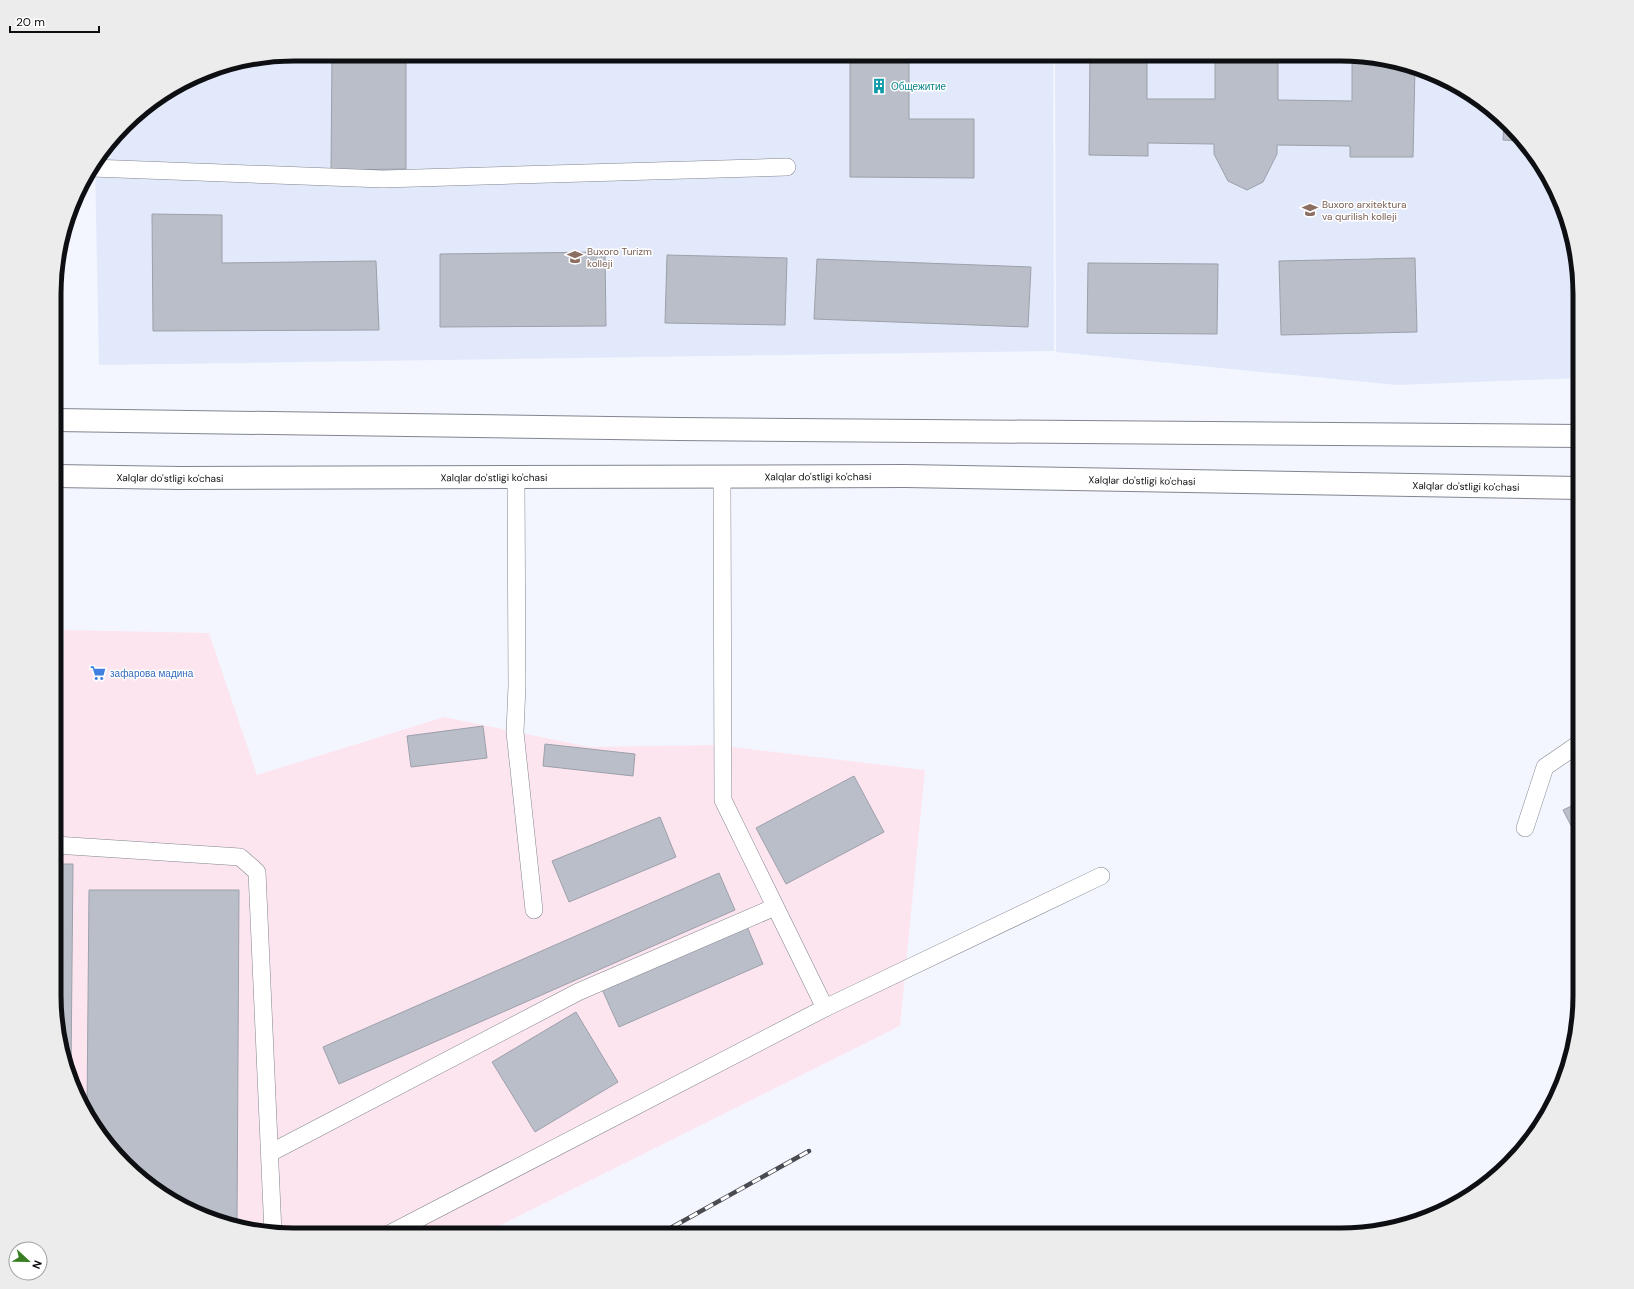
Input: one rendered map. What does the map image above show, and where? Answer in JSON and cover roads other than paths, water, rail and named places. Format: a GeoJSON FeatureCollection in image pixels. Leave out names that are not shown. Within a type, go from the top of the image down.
{"type":"FeatureCollection","features":[{"type":"Feature","properties":{"kind":"main road"},"geometry":{"type":"LineString","coordinates":[[61,420],[686,429],[1573,436]]}},
{"type":"Feature","properties":{"kind":"main road","name":"Xalqlar do'stligi ko'chasi"},"geometry":{"type":"LineString","coordinates":[[61,476],[181,478],[905,476],[1573,488]]}},
{"type":"Feature","properties":{"kind":"lane"},"geometry":{"type":"LineString","coordinates":[[98,168],[383,179],[787,167]]}},
{"type":"Feature","properties":{"kind":"lane"},"geometry":{"type":"LineString","coordinates":[[722,476],[723,800],[825,1008]]}},
{"type":"Feature","properties":{"kind":"lane"},"geometry":{"type":"LineString","coordinates":[[516,477],[517,686],[515,732],[534,910]]}},
{"type":"Feature","properties":{"kind":"lane"},"geometry":{"type":"LineString","coordinates":[[1525,828],[1545,767],[1573,748]]}},
{"type":"Feature","properties":{"kind":"lane"},"geometry":{"type":"LineString","coordinates":[[61,845],[240,857],[257,872],[273,1227]]}},
{"type":"Feature","properties":{"kind":"lane"},"geometry":{"type":"LineString","coordinates":[[399,1228],[825,1008],[1101,876]]}},
{"type":"Feature","properties":{"kind":"lane"},"geometry":{"type":"LineString","coordinates":[[270,1153],[578,992],[775,907]]}},
{"type":"Feature","properties":{"kind":"railway"},"geometry":{"type":"LineString","coordinates":[[671,1228],[809,1151]]}},
{"type":"Feature","properties":{"kind":"place","name":"Общежитие"},"geometry":{"type":"Point","coordinates":[879,86]}},
{"type":"Feature","properties":{"kind":"place","name":"Buxoro arxitektura va qurilish kolleji"},"geometry":{"type":"Point","coordinates":[1310,210]}},
{"type":"Feature","properties":{"kind":"place","name":"Buxoro Turizm kolleji"},"geometry":{"type":"Point","coordinates":[575,257]}},
{"type":"Feature","properties":{"kind":"place","name":"зафарова мадина"},"geometry":{"type":"Point","coordinates":[98,673]}}]}
